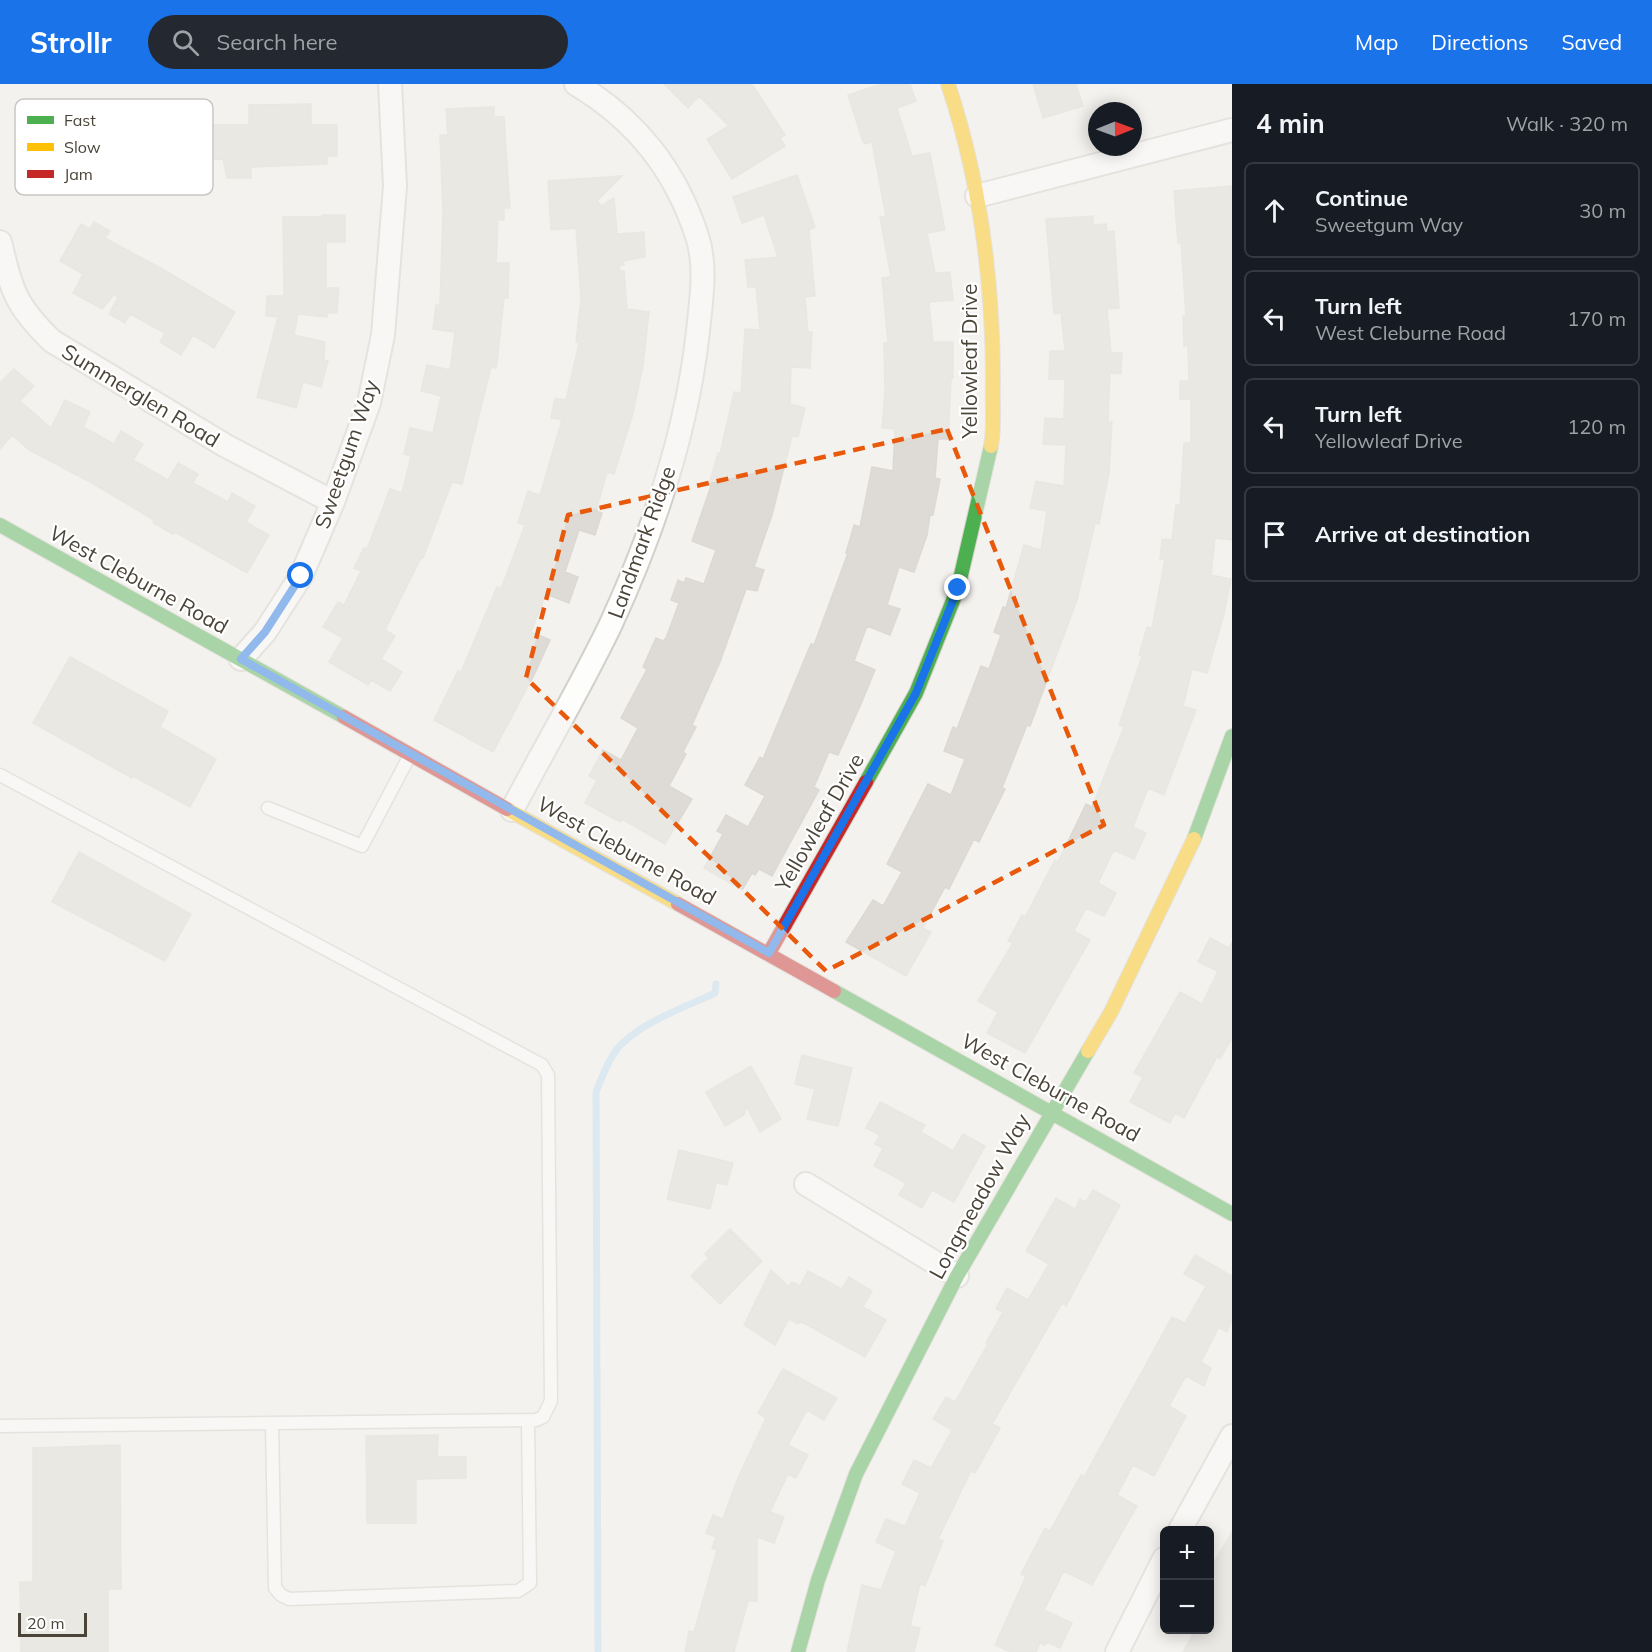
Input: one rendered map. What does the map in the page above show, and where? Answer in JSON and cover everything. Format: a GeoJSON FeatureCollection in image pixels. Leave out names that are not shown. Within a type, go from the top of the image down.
{"type":"FeatureCollection","features":[{"type":"Feature","properties":{"kind":"street","name":"Sweetgum Way"},"geometry":{"type":"LineString","coordinates":[[241,659],[265,632],[301,576],[333,502],[369,403],[383,335],[395,186],[390,84]]}},
{"type":"Feature","properties":{"kind":"street","name":"Landmark Ridge"},"geometry":{"type":"LineString","coordinates":[[512,810],[610,626],[660,503],[685,411],[703,285],[698,238],[673,181],[644,137],[604,101],[576,84]]}},
{"type":"Feature","properties":{"kind":"street","name":"Yellowleaf Drive"},"geometry":{"type":"LineString","coordinates":[[769,953],[916,693],[958,588],[992,441],[993,326],[988,262],[961,123],[948,84]]}},
{"type":"Feature","properties":{"kind":"street"},"geometry":{"type":"LineString","coordinates":[[976,196],[1232,130]]}},
{"type":"Feature","properties":{"kind":"street","name":"Summerglen Road"},"geometry":{"type":"LineString","coordinates":[[0,242],[12,291],[32,321],[52,341],[226,446],[333,502]]}},
{"type":"Feature","properties":{"kind":"street","name":"West Cleburne Road"},"geometry":{"type":"LineString","coordinates":[[0,525],[769,953],[1232,1214]]}},
{"type":"Feature","properties":{"kind":"street","name":"Longmeadow Way"},"geometry":{"type":"LineString","coordinates":[[798,1652],[818,1580],[856,1474],[957,1276],[1121,991],[1196,834],[1232,736]]}},
{"type":"Feature","properties":{"kind":"street"},"geometry":{"type":"LineString","coordinates":[[806,1184],[957,1276]]}},
{"type":"Feature","properties":{"kind":"street"},"geometry":{"type":"LineString","coordinates":[[1182,1526],[1232,1436]]}},
{"type":"Feature","properties":{"kind":"street"},"geometry":{"type":"LineString","coordinates":[[1117,1652],[1160,1567]]}},
{"type":"Feature","properties":{"kind":"lane"},"geometry":{"type":"LineString","coordinates":[[268,808],[362,846],[410,754]]}},
{"type":"Feature","properties":{"kind":"lane"},"geometry":{"type":"LineString","coordinates":[[0,775],[542,1065],[549,1075],[552,1401],[543,1417],[528,1420],[0,1426]]}},
{"type":"Feature","properties":{"kind":"lane"},"geometry":{"type":"LineString","coordinates":[[272,1423],[275,1588],[281,1595],[290,1599],[518,1591],[525,1588],[530,1583],[528,1420]]}},
{"type":"Feature","properties":{"kind":"highlighted area"},"geometry":{"type":"Polygon","coordinates":[[[947,429],[1104,825],[826,971],[526,678],[568,515],[947,429]]]}},
{"type":"Feature","properties":{"kind":"building"},"geometry":{"type":"Polygon","coordinates":[[[664,84],[752,84],[785,135],[780,138],[785,146],[732,179],[707,139],[729,126],[699,96],[688,108],[664,84]]]}},
{"type":"Feature","properties":{"kind":"building"},"geometry":{"type":"Polygon","coordinates":[[[881,84],[910,84],[916,101],[897,108],[912,156],[930,153],[945,230],[927,233],[935,273],[950,272],[953,300],[929,302],[933,342],[953,342],[953,378],[951,378],[948,439],[938,439],[935,478],[940,479],[933,515],[930,515],[927,535],[914,572],[899,567],[887,605],[900,609],[890,635],[867,626],[854,661],[875,670],[838,755],[829,752],[814,787],[819,790],[772,876],[759,869],[755,875],[752,873],[742,890],[704,868],[723,834],[717,831],[726,815],[748,827],[765,796],[745,785],[760,757],[763,759],[811,644],[814,645],[848,553],[846,553],[854,525],[860,527],[872,467],[893,471],[895,429],[882,428],[885,392],[884,343],[888,343],[882,278],[891,277],[880,217],[886,216],[872,142],[865,144],[863,142],[848,95],[881,84]]]}},
{"type":"Feature","properties":{"kind":"building"},"geometry":{"type":"Polygon","coordinates":[[[1033,84],[1076,84],[1083,106],[1043,118],[1033,84]]]}},
{"type":"Feature","properties":{"kind":"building"},"geometry":{"type":"Polygon","coordinates":[[[311,104],[311,125],[337,125],[337,156],[327,156],[327,164],[251,167],[251,178],[227,178],[223,159],[213,159],[213,125],[249,125],[249,105],[311,104]]]}},
{"type":"Feature","properties":{"kind":"building"},"geometry":{"type":"Polygon","coordinates":[[[494,107],[494,117],[504,117],[510,208],[504,208],[504,220],[498,220],[496,263],[509,263],[508,298],[504,298],[497,363],[496,368],[491,367],[462,484],[452,482],[423,558],[385,630],[395,636],[381,659],[402,672],[390,691],[371,680],[368,685],[329,662],[343,638],[323,627],[338,602],[344,605],[361,571],[354,568],[364,548],[367,549],[390,489],[402,493],[411,456],[404,454],[410,428],[433,433],[441,396],[421,391],[427,365],[450,370],[455,332],[433,329],[436,305],[440,305],[443,211],[440,135],[448,135],[446,109],[494,107]]]}},
{"type":"Feature","properties":{"kind":"building"},"geometry":{"type":"Polygon","coordinates":[[[797,175],[815,227],[809,230],[815,296],[805,297],[808,332],[812,332],[810,368],[791,367],[790,404],[805,408],[798,437],[792,436],[772,515],[754,567],[764,570],[757,591],[746,589],[720,662],[692,725],[696,727],[683,752],[686,754],[669,786],[692,799],[665,844],[622,819],[620,822],[585,803],[597,780],[589,776],[603,750],[621,760],[638,728],[621,718],[647,669],[643,667],[656,638],[663,641],[666,638],[679,603],[671,600],[678,580],[684,583],[686,578],[704,584],[716,550],[692,541],[711,486],[709,485],[718,453],[720,454],[734,392],[741,393],[745,329],[760,330],[756,287],[748,287],[745,260],[778,257],[764,215],[742,223],[733,197],[797,175]]]}},
{"type":"Feature","properties":{"kind":"building"},"geometry":{"type":"Polygon","coordinates":[[[622,176],[597,201],[601,206],[614,198],[617,234],[644,232],[645,257],[623,261],[624,265],[619,266],[620,271],[624,271],[627,309],[649,312],[643,366],[632,417],[614,474],[607,472],[596,511],[602,513],[595,535],[579,530],[565,572],[578,577],[569,603],[546,594],[531,632],[550,640],[493,752],[434,720],[458,671],[461,672],[497,587],[501,589],[525,525],[518,523],[528,491],[540,495],[562,420],[551,418],[555,398],[566,400],[579,343],[576,342],[581,299],[576,228],[551,230],[548,181],[622,176]]]}},
{"type":"Feature","properties":{"kind":"building"},"geometry":{"type":"Polygon","coordinates":[[[1232,186],[1232,540],[1215,538],[1211,575],[1231,579],[1224,614],[1207,673],[1192,669],[1183,706],[1196,710],[1164,795],[1148,788],[1133,827],[1146,833],[1134,859],[1114,850],[1098,883],[1116,893],[1104,916],[1086,908],[1074,931],[1090,940],[1025,1053],[987,1033],[998,1012],[978,1001],[1013,943],[1008,941],[1022,915],[1025,917],[1055,860],[1058,862],[1086,804],[1092,807],[1124,727],[1119,725],[1142,656],[1139,655],[1147,627],[1152,628],[1165,559],[1160,559],[1162,539],[1172,540],[1176,505],[1180,505],[1184,443],[1191,443],[1191,399],[1180,399],[1180,381],[1189,381],[1188,346],[1184,346],[1183,316],[1186,316],[1181,243],[1178,243],[1174,191],[1232,186]]]}},
{"type":"Feature","properties":{"kind":"building"},"geometry":{"type":"Polygon","coordinates":[[[322,215],[345,215],[345,242],[326,242],[326,288],[339,288],[337,313],[327,313],[327,317],[298,314],[294,335],[325,342],[324,360],[328,361],[321,387],[303,382],[296,408],[257,397],[278,317],[266,316],[267,296],[284,296],[283,217],[322,217],[322,215]]]}},
{"type":"Feature","properties":{"kind":"building"},"geometry":{"type":"Polygon","coordinates":[[[1093,216],[1093,225],[1106,224],[1107,232],[1114,231],[1119,308],[1107,309],[1111,353],[1122,353],[1121,374],[1110,373],[1108,422],[1112,422],[1109,473],[1099,524],[1095,523],[1077,600],[1030,726],[1027,725],[1002,788],[1005,789],[979,842],[974,839],[949,889],[945,887],[923,928],[931,932],[906,976],[846,942],[873,900],[883,906],[902,872],[887,864],[928,784],[951,795],[965,759],[944,751],[953,727],[957,729],[981,666],[989,669],[1001,635],[994,632],[1003,607],[1006,608],[1024,545],[1041,550],[1047,511],[1030,508],[1036,481],[1064,486],[1066,445],[1043,444],[1045,418],[1064,419],[1065,379],[1049,379],[1050,351],[1065,351],[1061,313],[1054,314],[1046,219],[1093,216]]]}},
{"type":"Feature","properties":{"kind":"building"},"geometry":{"type":"Polygon","coordinates":[[[94,222],[110,231],[105,238],[235,312],[214,348],[193,335],[181,355],[160,342],[165,333],[130,314],[125,323],[109,314],[118,297],[114,295],[102,309],[73,293],[83,274],[60,261],[81,224],[90,229],[94,222]]]}},
{"type":"Feature","properties":{"kind":"building"},"geometry":{"type":"Polygon","coordinates":[[[14,369],[34,386],[20,401],[51,428],[65,400],[90,412],[83,427],[114,444],[121,431],[143,444],[133,460],[168,480],[178,463],[198,474],[193,483],[228,502],[232,493],[255,506],[246,522],[269,535],[247,573],[175,532],[173,534],[153,523],[154,520],[92,483],[29,450],[12,435],[0,449],[0,383],[14,369]]]}},
{"type":"Feature","properties":{"kind":"building"},"geometry":{"type":"Polygon","coordinates":[[[70,657],[168,711],[160,727],[216,759],[190,807],[33,723],[70,657]]]}},
{"type":"Feature","properties":{"kind":"building"},"geometry":{"type":"Polygon","coordinates":[[[79,852],[191,914],[165,961],[52,902],[79,852]]]}},
{"type":"Feature","properties":{"kind":"building"},"geometry":{"type":"Polygon","coordinates":[[[1210,938],[1229,948],[1232,942],[1232,1038],[1220,1059],[1217,1057],[1184,1118],[1175,1113],[1170,1123],[1130,1102],[1143,1077],[1134,1073],[1180,992],[1202,1004],[1218,971],[1198,962],[1210,938]]]}},
{"type":"Feature","properties":{"kind":"building"},"geometry":{"type":"Polygon","coordinates":[[[802,1055],[852,1068],[838,1126],[807,1119],[815,1089],[795,1084],[802,1055]]]}},
{"type":"Feature","properties":{"kind":"building"},"geometry":{"type":"Polygon","coordinates":[[[751,1066],[781,1119],[760,1132],[746,1106],[744,1115],[725,1126],[706,1092],[751,1066]]]}},
{"type":"Feature","properties":{"kind":"building"},"geometry":{"type":"Polygon","coordinates":[[[880,1102],[925,1125],[921,1132],[953,1151],[963,1134],[985,1146],[954,1202],[932,1190],[922,1208],[899,1195],[906,1183],[874,1166],[883,1148],[875,1144],[880,1135],[866,1128],[880,1102]]]}},
{"type":"Feature","properties":{"kind":"building"},"geometry":{"type":"Polygon","coordinates":[[[679,1150],[733,1163],[727,1185],[716,1183],[710,1209],[667,1199],[679,1150]]]}},
{"type":"Feature","properties":{"kind":"building"},"geometry":{"type":"Polygon","coordinates":[[[1093,1190],[1120,1205],[1066,1306],[1062,1303],[992,1424],[1000,1428],[975,1473],[971,1471],[938,1539],[943,1541],[925,1586],[920,1584],[910,1626],[920,1628],[914,1652],[847,1652],[862,1585],[881,1590],[896,1551],[876,1542],[886,1519],[905,1526],[920,1493],[902,1484],[914,1460],[931,1468],[952,1430],[933,1419],[946,1397],[955,1402],[988,1344],[986,1343],[1003,1312],[996,1309],[1007,1288],[1028,1300],[1049,1264],[1026,1251],[1056,1198],[1075,1209],[1080,1199],[1086,1202],[1093,1190]]]}},
{"type":"Feature","properties":{"kind":"building"},"geometry":{"type":"Polygon","coordinates":[[[730,1229],[762,1261],[720,1304],[691,1276],[709,1258],[705,1254],[730,1229]]]}},
{"type":"Feature","properties":{"kind":"building"},"geometry":{"type":"Polygon","coordinates":[[[1195,1255],[1232,1276],[1232,1319],[1227,1332],[1219,1327],[1201,1362],[1211,1368],[1204,1386],[1186,1376],[1169,1406],[1186,1416],[1154,1476],[1133,1465],[1117,1495],[1137,1506],[1092,1585],[1064,1571],[1044,1610],[1072,1623],[1060,1648],[1047,1642],[1045,1645],[1040,1643],[1036,1652],[1011,1652],[995,1645],[1026,1576],[1021,1574],[1045,1528],[1050,1531],[1081,1475],[1084,1477],[1172,1317],[1185,1323],[1206,1286],[1184,1274],[1195,1255]]]}},
{"type":"Feature","properties":{"kind":"building"},"geometry":{"type":"Polygon","coordinates":[[[771,1270],[789,1287],[792,1282],[800,1286],[808,1271],[842,1289],[849,1277],[872,1291],[863,1307],[886,1320],[865,1357],[800,1321],[798,1324],[789,1319],[775,1345],[744,1325],[771,1270]]]}},
{"type":"Feature","properties":{"kind":"building"},"geometry":{"type":"Polygon","coordinates":[[[783,1369],[837,1398],[824,1420],[807,1410],[788,1445],[808,1455],[796,1478],[788,1474],[770,1512],[784,1517],[774,1543],[757,1537],[757,1601],[748,1601],[734,1652],[685,1652],[689,1631],[694,1632],[717,1550],[712,1548],[716,1537],[706,1533],[713,1515],[723,1519],[737,1480],[766,1418],[758,1413],[783,1369]]]}},
{"type":"Feature","properties":{"kind":"building"},"geometry":{"type":"Polygon","coordinates":[[[438,1435],[437,1457],[466,1457],[466,1478],[416,1479],[416,1523],[367,1523],[366,1436],[438,1435]]]}},
{"type":"Feature","properties":{"kind":"building"},"geometry":{"type":"Polygon","coordinates":[[[120,1445],[121,1589],[108,1589],[108,1652],[21,1652],[20,1582],[33,1582],[33,1448],[120,1445]]]}},
{"type":"Feature","properties":{"kind":"building"},"geometry":{"type":"Polygon","coordinates":[[[1232,1532],[1232,1652],[1183,1652],[1193,1634],[1214,1634],[1214,1563],[1232,1532]]]}},
{"type":"Feature","properties":{"kind":"waterway"},"geometry":{"type":"LineString","coordinates":[[598,1652],[596,1092],[610,1059],[627,1039],[650,1023],[715,993],[716,984]]}},
{"type":"Feature","properties":{"kind":"traffic: fast"},"geometry":{"type":"LineString","coordinates":[[866,782],[916,693],[958,588],[991,446]]}},
{"type":"Feature","properties":{"kind":"traffic: fast"},"geometry":{"type":"LineString","coordinates":[[0,525],[344,717]]}},
{"type":"Feature","properties":{"kind":"traffic: fast"},"geometry":{"type":"LineString","coordinates":[[1194,839],[1232,736]]}},
{"type":"Feature","properties":{"kind":"traffic: fast"},"geometry":{"type":"LineString","coordinates":[[834,991],[1232,1214]]}},
{"type":"Feature","properties":{"kind":"traffic: fast"},"geometry":{"type":"LineString","coordinates":[[798,1652],[818,1580],[856,1474],[957,1276],[1088,1051]]}},
{"type":"Feature","properties":{"kind":"traffic: slow"},"geometry":{"type":"LineString","coordinates":[[948,84],[969,157],[987,269],[992,344],[991,446]]}},
{"type":"Feature","properties":{"kind":"traffic: slow"},"geometry":{"type":"LineString","coordinates":[[507,809],[678,904]]}},
{"type":"Feature","properties":{"kind":"traffic: slow"},"geometry":{"type":"LineString","coordinates":[[1088,1051],[1111,1012],[1194,839]]}},
{"type":"Feature","properties":{"kind":"traffic: jam"},"geometry":{"type":"LineString","coordinates":[[344,717],[507,809]]}},
{"type":"Feature","properties":{"kind":"traffic: jam"},"geometry":{"type":"LineString","coordinates":[[769,953],[866,782]]}},
{"type":"Feature","properties":{"kind":"traffic: jam"},"geometry":{"type":"LineString","coordinates":[[678,904],[834,991]]}},
{"type":"Feature","properties":{"kind":"route"},"geometry":{"type":"LineString","coordinates":[[301,576],[265,632],[241,659],[769,953],[916,693],[958,588]]}}]}
